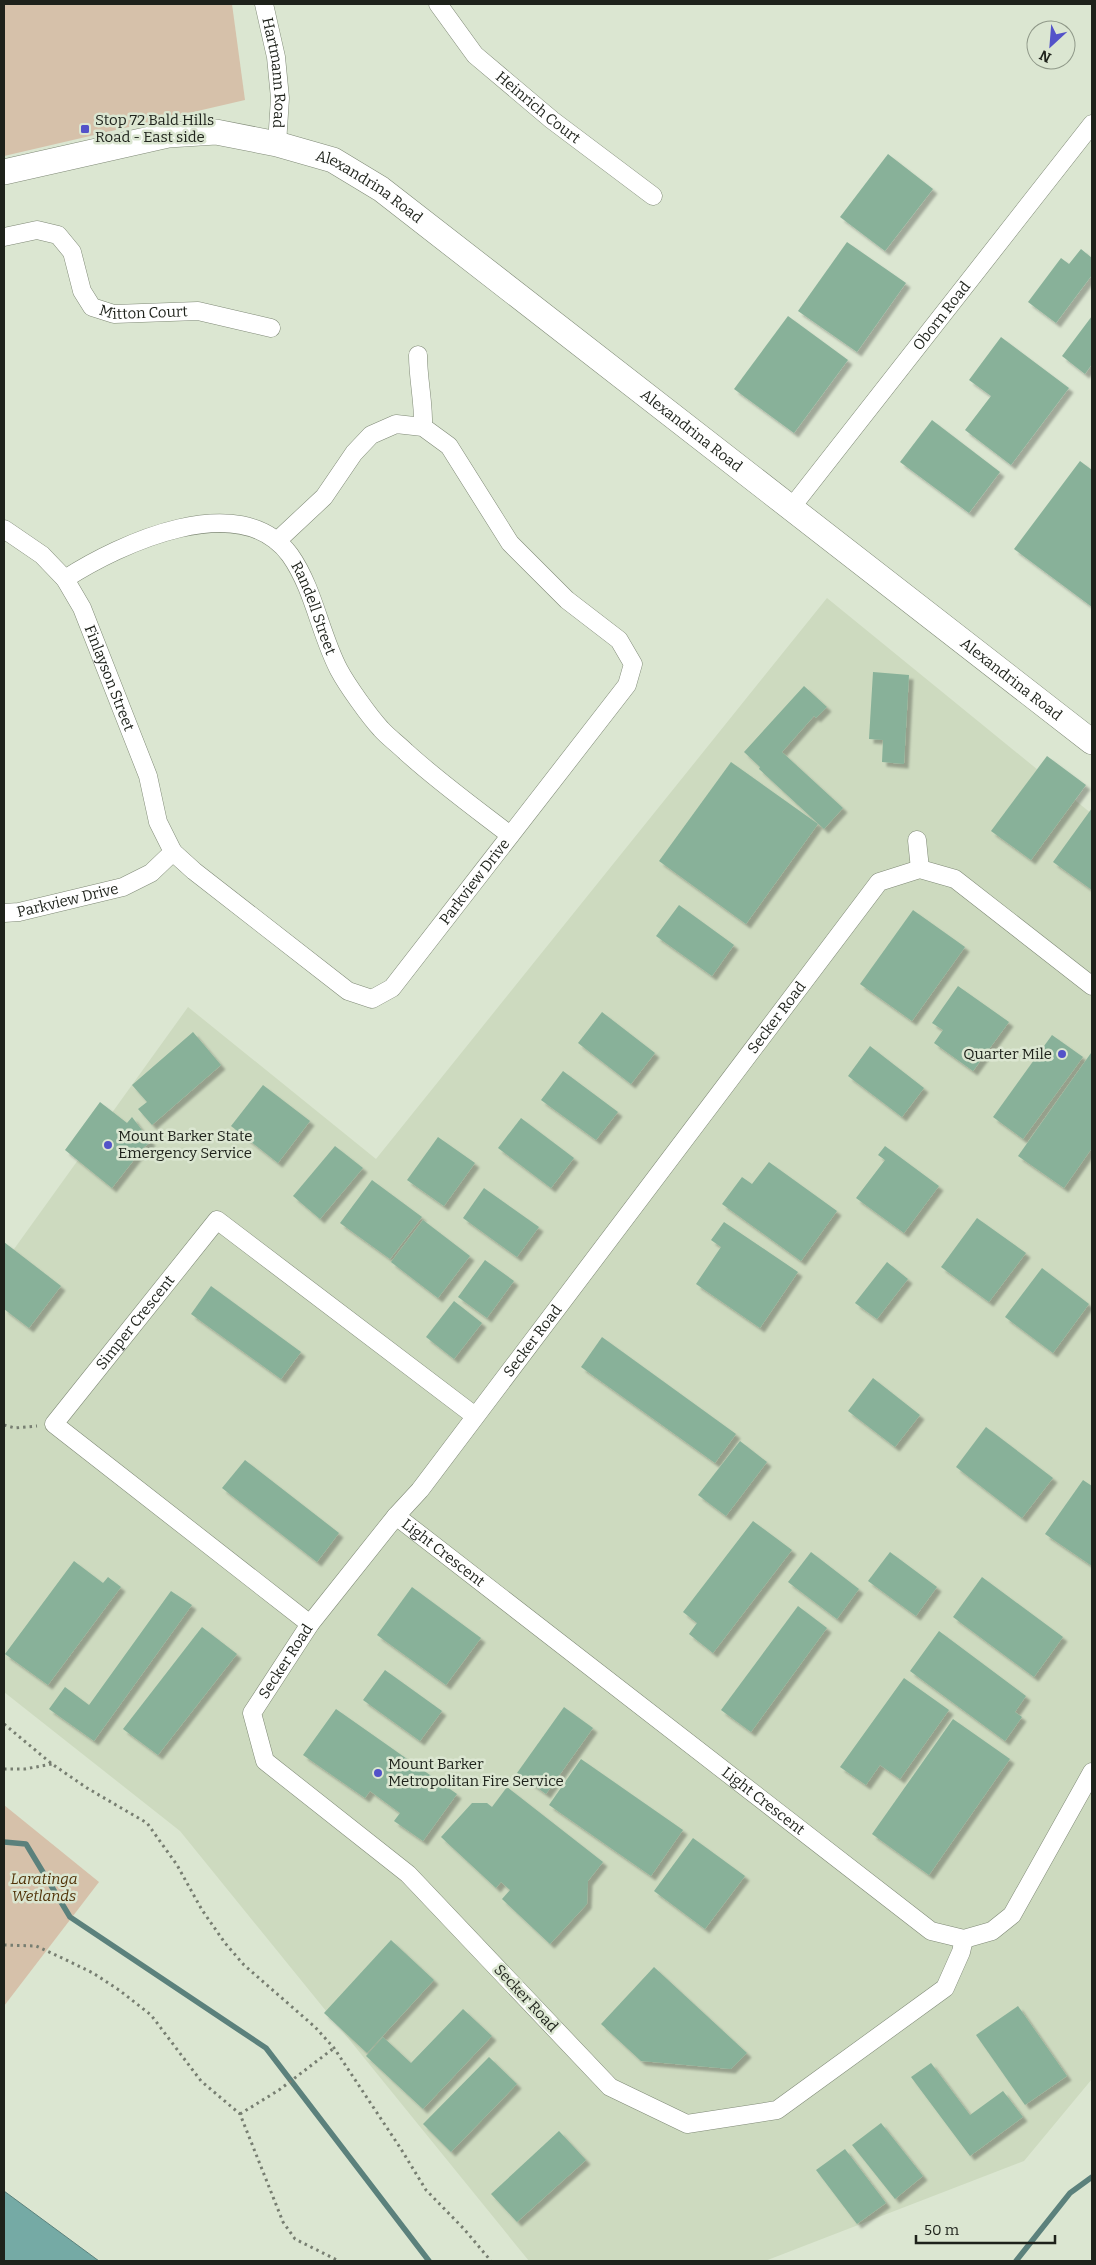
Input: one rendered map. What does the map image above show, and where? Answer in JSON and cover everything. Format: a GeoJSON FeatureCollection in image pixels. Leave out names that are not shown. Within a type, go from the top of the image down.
{"type":"FeatureCollection","features":[{"type":"Feature","properties":{"kind":"main road","name":"Alexandrina Road"},"geometry":{"type":"LineString","coordinates":[[4,172],[168,136],[216,132],[277,144],[334,160],[381,189],[1092,742]]}},
{"type":"Feature","properties":{"kind":"street","name":"Hartmann Road"},"geometry":{"type":"LineString","coordinates":[[264,4],[276,57],[280,98],[277,144]]}},
{"type":"Feature","properties":{"kind":"street","name":"Heinrich Court"},"geometry":{"type":"LineString","coordinates":[[438,4],[475,55],[552,120],[653,196]]}},
{"type":"Feature","properties":{"kind":"street","name":"Oborn Road"},"geometry":{"type":"LineString","coordinates":[[791,508],[1092,124]]}},
{"type":"Feature","properties":{"kind":"street","name":"Mitton Court"},"geometry":{"type":"LineString","coordinates":[[4,237],[37,230],[58,234],[72,252],[82,291],[92,307],[114,314],[198,311],[271,328]]}},
{"type":"Feature","properties":{"kind":"street"},"geometry":{"type":"LineString","coordinates":[[277,541],[324,497],[354,453],[371,435],[396,424],[423,427],[418,355]]}},
{"type":"Feature","properties":{"kind":"street","name":"Parkview Drive"},"geometry":{"type":"LineString","coordinates":[[4,913],[20,912],[123,887],[151,873],[173,852],[194,871],[348,991],[372,999],[392,988],[627,685],[633,664],[619,640],[567,600],[510,543],[448,446],[423,427]]}},
{"type":"Feature","properties":{"kind":"street","name":"Randell Street"},"geometry":{"type":"LineString","coordinates":[[65,579],[95,560],[167,530],[220,522],[252,527],[277,541],[290,556],[302,579],[339,670],[381,729],[429,772],[510,835]]}},
{"type":"Feature","properties":{"kind":"street","name":"Finlayson Street"},"geometry":{"type":"LineString","coordinates":[[4,529],[42,555],[65,579],[82,608],[148,776],[158,822],[173,852]]}},
{"type":"Feature","properties":{"kind":"street"},"geometry":{"type":"LineString","coordinates":[[917,840],[920,869],[956,879],[1092,986]]}},
{"type":"Feature","properties":{"kind":"street","name":"Secker Road"},"geometry":{"type":"LineString","coordinates":[[920,869],[879,882],[420,1490],[396,1516],[310,1624],[252,1713],[265,1761],[408,1874],[610,2087],[687,2124],[777,2110],[945,1988],[961,1952],[964,1940]]}},
{"type":"Feature","properties":{"kind":"street","name":"Simper Crescent"},"geometry":{"type":"LineString","coordinates":[[54,1424],[217,1220],[475,1416]]}},
{"type":"Feature","properties":{"kind":"street"},"geometry":{"type":"LineString","coordinates":[[54,1424],[310,1624]]}},
{"type":"Feature","properties":{"kind":"street","name":"Light Crescent"},"geometry":{"type":"LineString","coordinates":[[396,1516],[931,1931],[964,1940]]}},
{"type":"Feature","properties":{"kind":"street"},"geometry":{"type":"LineString","coordinates":[[964,1940],[992,1931],[1012,1915],[1092,1772]]}},
{"type":"Feature","properties":{"kind":"path"},"geometry":{"type":"LineString","coordinates":[[4,1425],[15,1428],[54,1424]]}},
{"type":"Feature","properties":{"kind":"path"},"geometry":{"type":"LineString","coordinates":[[4,1724],[52,1764],[87,1788],[147,1823],[177,1865],[202,1910],[225,1943],[244,1965],[315,2027],[334,2048],[401,2148],[426,2190],[464,2229],[491,2261]]}},
{"type":"Feature","properties":{"kind":"path"},"geometry":{"type":"LineString","coordinates":[[4,1769],[24,1769],[52,1764]]}},
{"type":"Feature","properties":{"kind":"path"},"geometry":{"type":"LineString","coordinates":[[4,1946],[36,1946],[93,1973],[119,1990],[150,2016],[201,2082],[240,2114],[283,2222],[295,2239],[339,2261]]}},
{"type":"Feature","properties":{"kind":"path"},"geometry":{"type":"LineString","coordinates":[[240,2114],[279,2090],[334,2048]]}},
{"type":"Feature","properties":{"kind":"shaded area"},"geometry":{"type":"Polygon","coordinates":[[[827,598],[1092,814],[1092,2079],[1024,2161],[765,2261],[529,2261],[180,1831],[4,1692],[4,1263],[188,1007],[376,1159],[827,598]]]}},
{"type":"Feature","properties":{"kind":"green space"},"geometry":{"type":"Polygon","coordinates":[[[4,4],[232,4],[245,100],[4,156],[4,4]]]}},
{"type":"Feature","properties":{"kind":"green space","name":"Laratinga Wetlands"},"geometry":{"type":"Polygon","coordinates":[[[4,1805],[99,1882],[4,2006],[4,1805]]]}},
{"type":"Feature","properties":{"kind":"water"},"geometry":{"type":"Polygon","coordinates":[[[4,2191],[99,2261],[4,2261],[4,2191]]]}},
{"type":"Feature","properties":{"kind":"building"},"geometry":{"type":"Polygon","coordinates":[[[888,154],[933,189],[885,251],[840,217],[888,154]]]}},
{"type":"Feature","properties":{"kind":"building"},"geometry":{"type":"Polygon","coordinates":[[[847,242],[906,283],[857,352],[798,311],[847,242]]]}},
{"type":"Feature","properties":{"kind":"building"},"geometry":{"type":"Polygon","coordinates":[[[1081,249],[1092,258],[1092,275],[1056,323],[1028,302],[1061,258],[1069,264],[1081,249]]]}},
{"type":"Feature","properties":{"kind":"building"},"geometry":{"type":"Polygon","coordinates":[[[788,316],[848,360],[794,433],[734,389],[788,316]]]}},
{"type":"Feature","properties":{"kind":"building"},"geometry":{"type":"Polygon","coordinates":[[[1092,316],[1092,364],[1085,374],[1062,356],[1092,316]]]}},
{"type":"Feature","properties":{"kind":"building"},"geometry":{"type":"Polygon","coordinates":[[[1001,337],[1069,388],[1011,465],[965,430],[991,396],[969,380],[1001,337]]]}},
{"type":"Feature","properties":{"kind":"building"},"geometry":{"type":"Polygon","coordinates":[[[932,420],[1000,472],[969,513],[900,462],[932,420]]]}},
{"type":"Feature","properties":{"kind":"building"},"geometry":{"type":"Polygon","coordinates":[[[1080,461],[1092,470],[1092,607],[1014,549],[1080,461]]]}},
{"type":"Feature","properties":{"kind":"building"},"geometry":{"type":"Polygon","coordinates":[[[873,672],[909,675],[904,764],[882,762],[883,740],[869,739],[873,672]]]}},
{"type":"Feature","properties":{"kind":"building"},"geometry":{"type":"Polygon","coordinates":[[[804,686],[827,707],[816,718],[814,716],[782,752],[843,808],[824,829],[759,769],[760,767],[744,752],[804,686]]]}},
{"type":"Feature","properties":{"kind":"building"},"geometry":{"type":"Polygon","coordinates":[[[1047,756],[1086,785],[1031,860],[991,831],[1047,756]]]}},
{"type":"Feature","properties":{"kind":"building"},"geometry":{"type":"Polygon","coordinates":[[[731,762],[818,824],[746,924],[659,861],[731,762]]]}},
{"type":"Feature","properties":{"kind":"building"},"geometry":{"type":"Polygon","coordinates":[[[1092,808],[1092,890],[1053,862],[1092,808]]]}},
{"type":"Feature","properties":{"kind":"building"},"geometry":{"type":"Polygon","coordinates":[[[679,905],[734,945],[712,976],[656,936],[679,905]]]}},
{"type":"Feature","properties":{"kind":"building"},"geometry":{"type":"Polygon","coordinates":[[[913,910],[965,947],[912,1021],[860,984],[913,910]]]}},
{"type":"Feature","properties":{"kind":"building"},"geometry":{"type":"Polygon","coordinates":[[[958,986],[1009,1022],[973,1071],[934,1043],[943,1030],[932,1023],[958,986]]]}},
{"type":"Feature","properties":{"kind":"building"},"geometry":{"type":"Polygon","coordinates":[[[602,1012],[655,1053],[631,1084],[578,1043],[602,1012]]]}},
{"type":"Feature","properties":{"kind":"building"},"geometry":{"type":"Polygon","coordinates":[[[193,1032],[221,1065],[152,1125],[138,1109],[147,1102],[132,1085],[193,1032]]]}},
{"type":"Feature","properties":{"kind":"building"},"geometry":{"type":"Polygon","coordinates":[[[1052,1035],[1083,1057],[1023,1139],[993,1117],[1052,1035]]]}},
{"type":"Feature","properties":{"kind":"building"},"geometry":{"type":"Polygon","coordinates":[[[870,1046],[924,1088],[902,1117],[848,1076],[870,1046]]]}},
{"type":"Feature","properties":{"kind":"building"},"geometry":{"type":"Polygon","coordinates":[[[1091,1053],[1092,1148],[1064,1188],[1018,1156],[1091,1053]]]}},
{"type":"Feature","properties":{"kind":"building"},"geometry":{"type":"Polygon","coordinates":[[[563,1071],[618,1112],[596,1140],[541,1100],[563,1071]]]}},
{"type":"Feature","properties":{"kind":"building"},"geometry":{"type":"Polygon","coordinates":[[[263,1085],[310,1121],[278,1163],[231,1126],[263,1085]]]}},
{"type":"Feature","properties":{"kind":"building","name":"Mount Barker State Emergency Service"},"geometry":{"type":"Polygon","coordinates":[[[100,1102],[127,1123],[132,1117],[151,1142],[144,1147],[112,1188],[65,1150],[100,1102]]]}},
{"type":"Feature","properties":{"kind":"building"},"geometry":{"type":"Polygon","coordinates":[[[521,1118],[574,1158],[551,1188],[498,1148],[521,1118]]]}},
{"type":"Feature","properties":{"kind":"building"},"geometry":{"type":"Polygon","coordinates":[[[438,1137],[475,1163],[444,1206],[407,1180],[438,1137]]]}},
{"type":"Feature","properties":{"kind":"building"},"geometry":{"type":"Polygon","coordinates":[[[335,1146],[363,1168],[320,1219],[293,1196],[335,1146]]]}},
{"type":"Feature","properties":{"kind":"building"},"geometry":{"type":"Polygon","coordinates":[[[885,1146],[939,1186],[904,1233],[856,1198],[885,1160],[878,1155],[885,1146]]]}},
{"type":"Feature","properties":{"kind":"building"},"geometry":{"type":"Polygon","coordinates":[[[769,1162],[837,1211],[801,1261],[722,1204],[742,1177],[752,1184],[769,1162]]]}},
{"type":"Feature","properties":{"kind":"building"},"geometry":{"type":"Polygon","coordinates":[[[372,1180],[422,1217],[390,1259],[340,1223],[372,1180]]]}},
{"type":"Feature","properties":{"kind":"building"},"geometry":{"type":"Polygon","coordinates":[[[484,1188],[539,1227],[517,1257],[463,1218],[484,1188]]]}},
{"type":"Feature","properties":{"kind":"building"},"geometry":{"type":"Polygon","coordinates":[[[977,1218],[1026,1253],[989,1302],[941,1267],[977,1218]]]}},
{"type":"Feature","properties":{"kind":"building"},"geometry":{"type":"Polygon","coordinates":[[[423,1220],[470,1256],[438,1298],[391,1262],[423,1220]]]}},
{"type":"Feature","properties":{"kind":"building"},"geometry":{"type":"Polygon","coordinates":[[[724,1222],[798,1272],[760,1328],[696,1284],[721,1247],[711,1240],[724,1222]]]}},
{"type":"Feature","properties":{"kind":"building"},"geometry":{"type":"Polygon","coordinates":[[[4,1242],[61,1286],[29,1328],[4,1309],[4,1242]]]}},
{"type":"Feature","properties":{"kind":"building"},"geometry":{"type":"Polygon","coordinates":[[[485,1260],[514,1281],[487,1318],[458,1297],[485,1260]]]}},
{"type":"Feature","properties":{"kind":"building"},"geometry":{"type":"Polygon","coordinates":[[[887,1262],[908,1279],[877,1319],[855,1303],[887,1262]]]}},
{"type":"Feature","properties":{"kind":"building"},"geometry":{"type":"Polygon","coordinates":[[[1042,1268],[1089,1304],[1053,1353],[1005,1317],[1042,1268]]]}},
{"type":"Feature","properties":{"kind":"building"},"geometry":{"type":"Polygon","coordinates":[[[211,1286],[301,1352],[281,1379],[191,1314],[211,1286]]]}},
{"type":"Feature","properties":{"kind":"building"},"geometry":{"type":"Polygon","coordinates":[[[454,1301],[482,1323],[454,1359],[426,1337],[454,1301]]]}},
{"type":"Feature","properties":{"kind":"building"},"geometry":{"type":"Polygon","coordinates":[[[602,1337],[736,1434],[715,1463],[581,1367],[602,1337]]]}},
{"type":"Feature","properties":{"kind":"building"},"geometry":{"type":"Polygon","coordinates":[[[873,1378],[920,1415],[895,1447],[848,1411],[873,1378]]]}},
{"type":"Feature","properties":{"kind":"building"},"geometry":{"type":"Polygon","coordinates":[[[986,1427],[1053,1478],[1022,1518],[956,1467],[986,1427]]]}},
{"type":"Feature","properties":{"kind":"building"},"geometry":{"type":"Polygon","coordinates":[[[740,1441],[767,1462],[726,1516],[698,1495],[740,1441]]]}},
{"type":"Feature","properties":{"kind":"building"},"geometry":{"type":"Polygon","coordinates":[[[245,1460],[339,1533],[317,1562],[222,1488],[245,1460]]]}},
{"type":"Feature","properties":{"kind":"building"},"geometry":{"type":"Polygon","coordinates":[[[1083,1480],[1092,1486],[1092,1566],[1045,1534],[1083,1480]]]}},
{"type":"Feature","properties":{"kind":"building"},"geometry":{"type":"Polygon","coordinates":[[[753,1521],[792,1550],[713,1653],[689,1634],[697,1623],[683,1612],[753,1521]]]}},
{"type":"Feature","properties":{"kind":"building"},"geometry":{"type":"Polygon","coordinates":[[[811,1552],[859,1589],[837,1619],[788,1582],[811,1552]]]}},
{"type":"Feature","properties":{"kind":"building"},"geometry":{"type":"Polygon","coordinates":[[[890,1552],[937,1587],[916,1616],[868,1581],[890,1552]]]}},
{"type":"Feature","properties":{"kind":"building"},"geometry":{"type":"Polygon","coordinates":[[[74,1561],[103,1583],[108,1577],[121,1587],[48,1685],[5,1654],[74,1561]]]}},
{"type":"Feature","properties":{"kind":"building"},"geometry":{"type":"Polygon","coordinates":[[[982,1577],[1063,1637],[1034,1677],[953,1617],[982,1577]]]}},
{"type":"Feature","properties":{"kind":"building"},"geometry":{"type":"Polygon","coordinates":[[[412,1587],[481,1638],[446,1685],[377,1635],[412,1587]]]}},
{"type":"Feature","properties":{"kind":"building"},"geometry":{"type":"Polygon","coordinates":[[[171,1591],[192,1605],[94,1741],[49,1709],[65,1687],[89,1705],[171,1591]]]}},
{"type":"Feature","properties":{"kind":"building"},"geometry":{"type":"Polygon","coordinates":[[[798,1606],[827,1628],[751,1732],[721,1710],[798,1606]]]}},
{"type":"Feature","properties":{"kind":"building"},"geometry":{"type":"Polygon","coordinates":[[[202,1627],[237,1654],[158,1755],[123,1729],[202,1627]]]}},
{"type":"Feature","properties":{"kind":"building"},"geometry":{"type":"Polygon","coordinates":[[[939,1631],[1026,1696],[1015,1712],[1022,1717],[1005,1741],[910,1671],[939,1631]]]}},
{"type":"Feature","properties":{"kind":"building"},"geometry":{"type":"Polygon","coordinates":[[[385,1670],[442,1711],[420,1741],[363,1700],[385,1670]]]}},
{"type":"Feature","properties":{"kind":"building"},"geometry":{"type":"Polygon","coordinates":[[[904,1678],[949,1710],[900,1779],[880,1765],[866,1785],[840,1767],[904,1678]]]}},
{"type":"Feature","properties":{"kind":"building"},"geometry":{"type":"Polygon","coordinates":[[[564,1707],[593,1728],[546,1794],[517,1773],[564,1707]]]}},
{"type":"Feature","properties":{"kind":"building","name":"Mount Barker Metropolitan Fire Service"},"geometry":{"type":"Polygon","coordinates":[[[336,1709],[457,1794],[423,1841],[394,1821],[400,1813],[370,1791],[365,1798],[303,1755],[336,1709]]]}},
{"type":"Feature","properties":{"kind":"building"},"geometry":{"type":"Polygon","coordinates":[[[953,1719],[1010,1759],[929,1875],[872,1834],[953,1719]]]}},
{"type":"Feature","properties":{"kind":"building"},"geometry":{"type":"Polygon","coordinates":[[[581,1759],[683,1830],[651,1876],[549,1805],[581,1759]]]}},
{"type":"Feature","properties":{"kind":"building"},"geometry":{"type":"Polygon","coordinates":[[[507,1787],[603,1862],[588,1881],[587,1904],[550,1944],[502,1899],[510,1890],[501,1882],[496,1888],[441,1837],[472,1803],[487,1803],[492,1807],[507,1787]]]}},
{"type":"Feature","properties":{"kind":"building"},"geometry":{"type":"Polygon","coordinates":[[[693,1838],[745,1876],[705,1929],[654,1891],[693,1838]]]}},
{"type":"Feature","properties":{"kind":"building"},"geometry":{"type":"Polygon","coordinates":[[[391,1940],[434,1980],[367,2053],[324,2013],[391,1940]]]}},
{"type":"Feature","properties":{"kind":"building"},"geometry":{"type":"Polygon","coordinates":[[[654,1967],[747,2053],[731,2069],[641,2061],[601,2024],[654,1967]]]}},
{"type":"Feature","properties":{"kind":"building"},"geometry":{"type":"Polygon","coordinates":[[[1018,2006],[1067,2076],[1025,2105],[976,2035],[1018,2006]]]}},
{"type":"Feature","properties":{"kind":"building"},"geometry":{"type":"Polygon","coordinates":[[[463,2009],[492,2036],[423,2109],[366,2056],[383,2037],[411,2063],[463,2009]]]}},
{"type":"Feature","properties":{"kind":"building"},"geometry":{"type":"Polygon","coordinates":[[[489,2057],[517,2084],[451,2152],[423,2124],[489,2057]]]}},
{"type":"Feature","properties":{"kind":"building"},"geometry":{"type":"Polygon","coordinates":[[[931,2063],[970,2115],[1003,2091],[1023,2117],[970,2156],[911,2077],[931,2063]]]}},
{"type":"Feature","properties":{"kind":"building"},"geometry":{"type":"Polygon","coordinates":[[[881,2123],[923,2176],[895,2199],[852,2145],[881,2123]]]}},
{"type":"Feature","properties":{"kind":"building"},"geometry":{"type":"Polygon","coordinates":[[[559,2131],[586,2160],[517,2222],[491,2194],[559,2131]]]}},
{"type":"Feature","properties":{"kind":"building"},"geometry":{"type":"Polygon","coordinates":[[[845,2149],[886,2203],[857,2224],[816,2170],[845,2149]]]}},
{"type":"Feature","properties":{"kind":"waterway"},"geometry":{"type":"LineString","coordinates":[[4,1842],[26,1844],[70,1917],[266,2048],[429,2261]]}},
{"type":"Feature","properties":{"kind":"waterway"},"geometry":{"type":"LineString","coordinates":[[1016,2261],[1070,2193],[1092,2177]]}},
{"type":"Feature","properties":{"kind":"place","name":"Stop 72 Bald Hills Road - East side"},"geometry":{"type":"Point","coordinates":[85,129]}},
{"type":"Feature","properties":{"kind":"place","name":"Quarter Mile"},"geometry":{"type":"Point","coordinates":[1062,1054]}},
{"type":"Feature","properties":{"kind":"place","name":"Mount Barker State Emergency Service"},"geometry":{"type":"Point","coordinates":[108,1145]}},
{"type":"Feature","properties":{"kind":"place","name":"Mount Barker Metropolitan Fire Service"},"geometry":{"type":"Point","coordinates":[378,1773]}}]}
